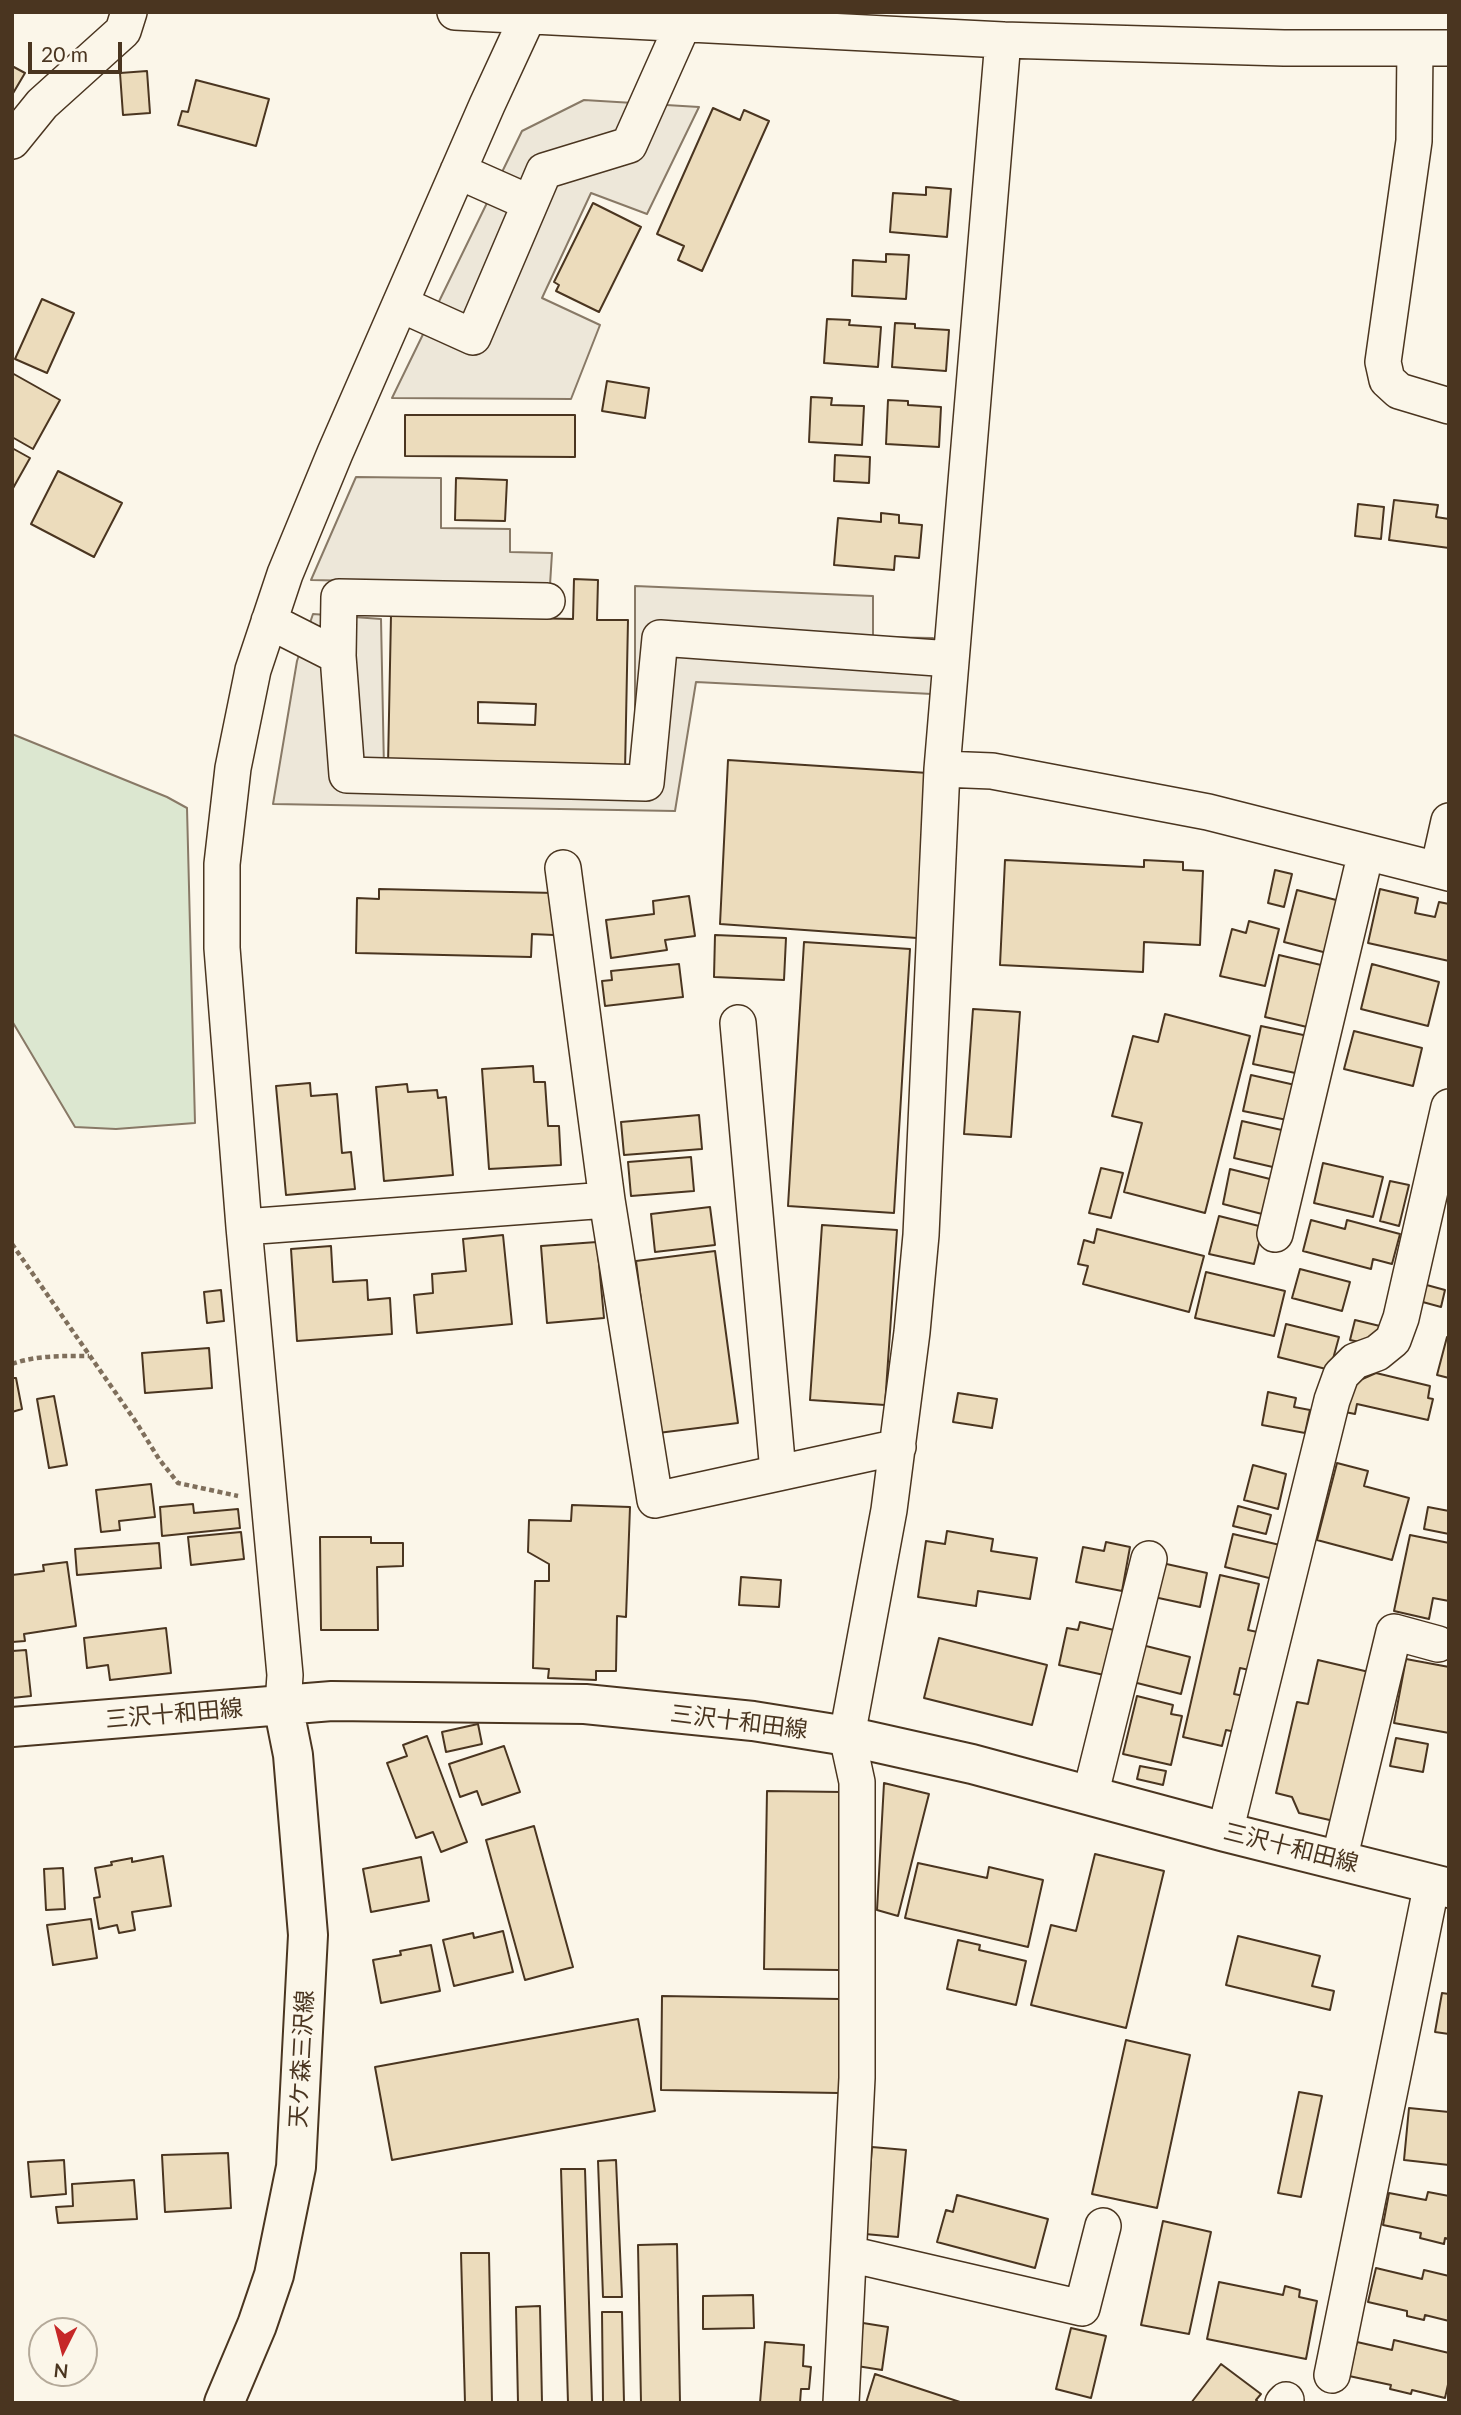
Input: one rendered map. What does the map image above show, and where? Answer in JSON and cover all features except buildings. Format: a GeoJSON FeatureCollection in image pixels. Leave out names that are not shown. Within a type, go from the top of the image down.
{"type":"FeatureCollection","features":[{"type":"Feature","properties":{"kind":"main road","name":"三沢十和田線"},"geometry":{"type":"LineString","coordinates":[[12,1727],[332,1701],[585,1704],[753,1721],[848,1736],[972,1764],[1440,1886]]}},
{"type":"Feature","properties":{"kind":"main road","name":"天ケ森三沢線"},"geometry":{"type":"LineString","coordinates":[[224,2403],[257,2325],[274,2275],[296,2167],[308,1935],[293,1755],[283,1705]]}},
{"type":"Feature","properties":{"kind":"street"},"geometry":{"type":"LineString","coordinates":[[12,141],[42,104],[123,31],[129,12]]}},
{"type":"Feature","properties":{"kind":"street"},"geometry":{"type":"LineString","coordinates":[[455,12],[1003,40],[1432,48],[1414,141],[1383,362],[1387,380],[1399,391],[1449,406]]}},
{"type":"Feature","properties":{"kind":"street"},"geometry":{"type":"LineString","coordinates":[[283,1705],[285,1675],[244,1227],[222,948],[222,864],[233,768],[253,670],[285,574],[330,465],[528,15]]}},
{"type":"Feature","properties":{"kind":"street"},"geometry":{"type":"LineString","coordinates":[[400,304],[472,337],[544,172],[629,145],[683,24]]}},
{"type":"Feature","properties":{"kind":"street"},"geometry":{"type":"LineString","coordinates":[[841,2403],[857,2078],[857,1782],[848,1736],[889,1510],[921,1235],[942,769],[1003,40]]}},
{"type":"Feature","properties":{"kind":"street"},"geometry":{"type":"LineString","coordinates":[[458,171],[530,203]]}},
{"type":"Feature","properties":{"kind":"street"},"geometry":{"type":"LineString","coordinates":[[547,601],[340,597],[338,656],[346,775],[646,783],[660,638],[951,659]]}},
{"type":"Feature","properties":{"kind":"street"},"geometry":{"type":"LineString","coordinates":[[269,621],[338,656]]}},
{"type":"Feature","properties":{"kind":"street"},"geometry":{"type":"LineString","coordinates":[[942,769],[992,771],[1167,804],[1443,871],[1449,821]]}},
{"type":"Feature","properties":{"kind":"street"},"geometry":{"type":"LineString","coordinates":[[1275,1234],[1366,852]]}},
{"type":"Feature","properties":{"kind":"street"},"geometry":{"type":"LineString","coordinates":[[563,868],[607,1200],[655,1500],[898,1447]]}},
{"type":"Feature","properties":{"kind":"street"},"geometry":{"type":"LineString","coordinates":[[738,1023],[778,1472]]}},
{"type":"Feature","properties":{"kind":"street"},"geometry":{"type":"LineString","coordinates":[[1225,1832],[1332,1400],[1341,1375],[1355,1361],[1377,1353],[1393,1340],[1401,1318],[1449,1107]]}},
{"type":"Feature","properties":{"kind":"street"},"geometry":{"type":"LineString","coordinates":[[244,1227],[607,1200]]}},
{"type":"Feature","properties":{"kind":"street"},"geometry":{"type":"LineString","coordinates":[[1090,1796],[1149,1559]]}},
{"type":"Feature","properties":{"kind":"street"},"geometry":{"type":"LineString","coordinates":[[1339,1860],[1394,1632],[1438,1644]]}},
{"type":"Feature","properties":{"kind":"street"},"geometry":{"type":"LineString","coordinates":[[1332,2375],[1440,1886]]}},
{"type":"Feature","properties":{"kind":"street"},"geometry":{"type":"LineString","coordinates":[[849,2254],[1082,2308],[1103,2226]]}},
{"type":"Feature","properties":{"kind":"path"},"geometry":{"type":"LineString","coordinates":[[12,1244],[178,1483],[269,1502]]}},
{"type":"Feature","properties":{"kind":"path"},"geometry":{"type":"LineString","coordinates":[[12,1364],[53,1356],[90,1356]]}},
{"type":"Feature","properties":{"kind":"green space"},"geometry":{"type":"Polygon","coordinates":[[[12,734],[167,797],[187,808],[195,1123],[116,1129],[75,1127],[12,1021],[12,734]]]}},
{"type":"Feature","properties":{"kind":"shaded area"},"geometry":{"type":"Polygon","coordinates":[[[584,100],[699,107],[647,214],[591,193],[542,298],[600,325],[571,399],[392,398],[522,131],[584,100]]]}},
{"type":"Feature","properties":{"kind":"shaded area"},"geometry":{"type":"Polygon","coordinates":[[[356,477],[441,478],[441,528],[510,529],[510,552],[552,553],[550,585],[311,580],[356,477]]]}},
{"type":"Feature","properties":{"kind":"shaded area"},"geometry":{"type":"Polygon","coordinates":[[[635,586],[873,596],[873,637],[933,638],[932,694],[696,682],[675,811],[273,804],[297,661],[313,614],[381,619],[384,769],[635,774],[635,586]]]}}]}
